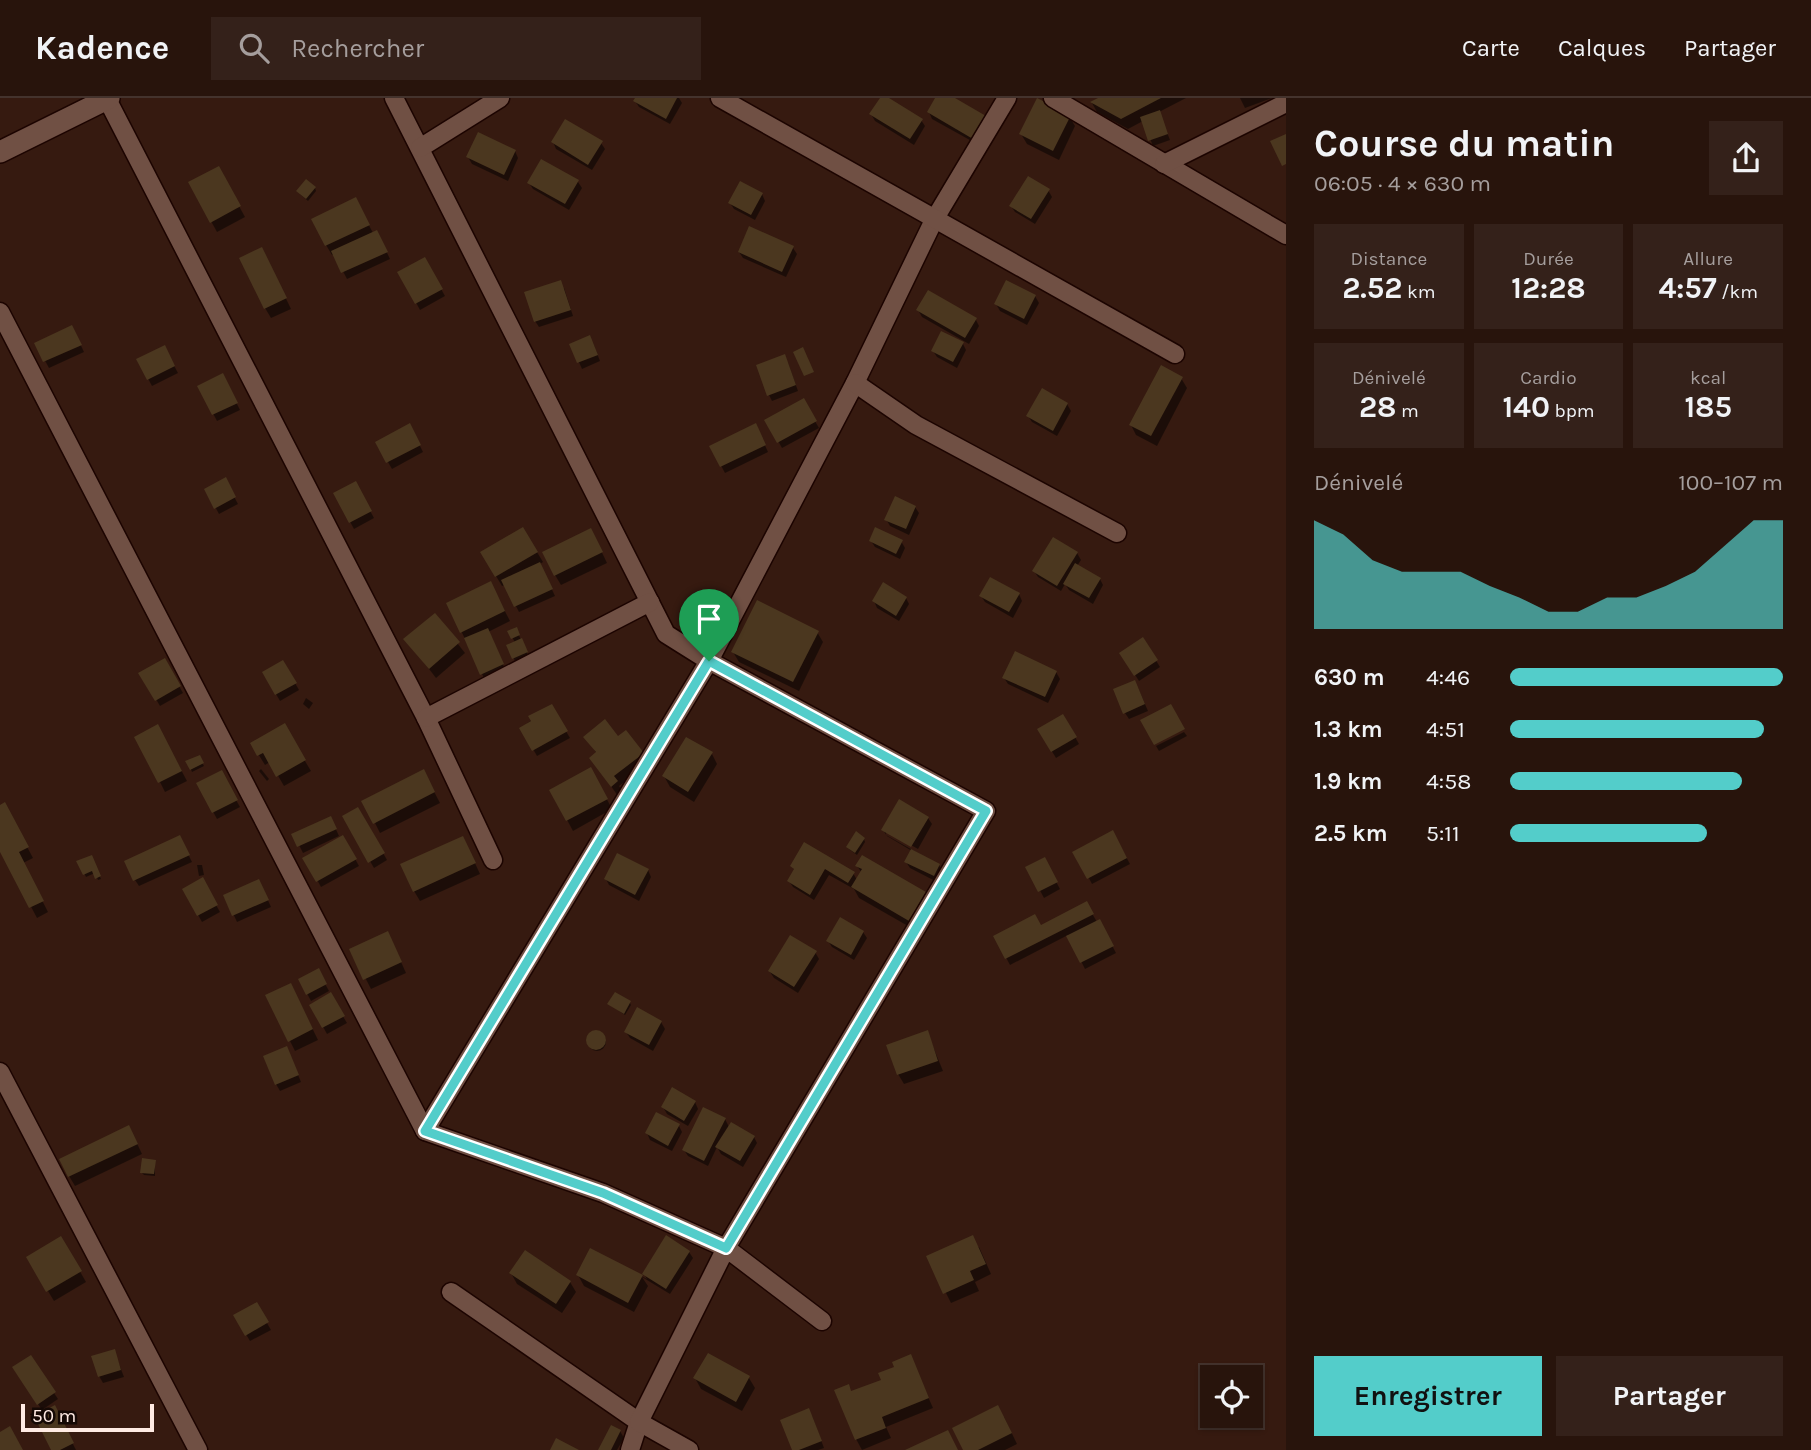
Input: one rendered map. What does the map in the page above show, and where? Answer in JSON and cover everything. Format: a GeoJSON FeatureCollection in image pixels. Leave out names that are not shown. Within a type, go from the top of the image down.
{"type":"FeatureCollection","features":[{"type":"Feature","properties":{"kind":"street"},"geometry":{"type":"LineString","coordinates":[[394,98],[666,634],[709,661],[986,811],[726,1248],[639,1422],[630,1450]]}},
{"type":"Feature","properties":{"kind":"street"},"geometry":{"type":"LineString","coordinates":[[420,148],[500,98]]}},
{"type":"Feature","properties":{"kind":"street"},"geometry":{"type":"LineString","coordinates":[[720,98],[1175,354]]}},
{"type":"Feature","properties":{"kind":"street"},"geometry":{"type":"LineString","coordinates":[[425,1131],[709,661],[855,383],[934,219],[1007,98]]}},
{"type":"Feature","properties":{"kind":"street"},"geometry":{"type":"LineString","coordinates":[[1053,98],[1286,235]]}},
{"type":"Feature","properties":{"kind":"street"},"geometry":{"type":"LineString","coordinates":[[0,152],[108,99],[426,718],[493,860]]}},
{"type":"Feature","properties":{"kind":"street"},"geometry":{"type":"LineString","coordinates":[[1164,164],[1286,103]]}},
{"type":"Feature","properties":{"kind":"street"},"geometry":{"type":"LineString","coordinates":[[0,312],[425,1131],[603,1193],[726,1248],[822,1321]]}},
{"type":"Feature","properties":{"kind":"street"},"geometry":{"type":"LineString","coordinates":[[855,383],[916,425],[1117,534]]}},
{"type":"Feature","properties":{"kind":"street"},"geometry":{"type":"LineString","coordinates":[[426,718],[650,603]]}},
{"type":"Feature","properties":{"kind":"street"},"geometry":{"type":"LineString","coordinates":[[0,1072],[198,1450]]}},
{"type":"Feature","properties":{"kind":"street"},"geometry":{"type":"LineString","coordinates":[[451,1292],[639,1422],[689,1450]]}},
{"type":"Feature","properties":{"kind":"building"},"geometry":{"type":"Polygon","coordinates":[[[635,98],[677,98],[666,119],[633,101],[635,98]]]}},
{"type":"Feature","properties":{"kind":"building"},"geometry":{"type":"Polygon","coordinates":[[[880,98],[889,98],[923,119],[910,139],[869,114],[880,98]]]}},
{"type":"Feature","properties":{"kind":"building"},"geometry":{"type":"Polygon","coordinates":[[[935,98],[955,98],[986,116],[973,139],[927,112],[935,98]]]}},
{"type":"Feature","properties":{"kind":"building"},"geometry":{"type":"Polygon","coordinates":[[[1037,98],[1071,115],[1053,151],[1019,134],[1037,98]]]}},
{"type":"Feature","properties":{"kind":"building"},"geometry":{"type":"Polygon","coordinates":[[[1098,98],[1161,98],[1121,119],[1090,102],[1098,98]]]}},
{"type":"Feature","properties":{"kind":"building"},"geometry":{"type":"Polygon","coordinates":[[[1160,110],[1168,134],[1148,141],[1140,117],[1160,110]]]}},
{"type":"Feature","properties":{"kind":"building"},"geometry":{"type":"Polygon","coordinates":[[[565,119],[603,141],[588,165],[551,142],[565,119]]]}},
{"type":"Feature","properties":{"kind":"building"},"geometry":{"type":"Polygon","coordinates":[[[478,132],[516,150],[504,175],[466,157],[478,132]]]}},
{"type":"Feature","properties":{"kind":"building"},"geometry":{"type":"Polygon","coordinates":[[[1286,134],[1286,164],[1282,166],[1270,141],[1286,134]]]}},
{"type":"Feature","properties":{"kind":"building"},"geometry":{"type":"Polygon","coordinates":[[[541,159],[579,180],[565,204],[527,183],[541,159]]]}},
{"type":"Feature","properties":{"kind":"building"},"geometry":{"type":"Polygon","coordinates":[[[219,166],[241,206],[210,223],[188,182],[219,166]]]}},
{"type":"Feature","properties":{"kind":"building"},"geometry":{"type":"Polygon","coordinates":[[[1028,176],[1050,189],[1031,219],[1009,206],[1028,176]]]}},
{"type":"Feature","properties":{"kind":"building"},"geometry":{"type":"Polygon","coordinates":[[[306,179],[316,187],[306,199],[296,191],[306,179]]]}},
{"type":"Feature","properties":{"kind":"building"},"geometry":{"type":"Polygon","coordinates":[[[740,181],[763,193],[751,215],[728,203],[740,181]]]}},
{"type":"Feature","properties":{"kind":"building"},"geometry":{"type":"Polygon","coordinates":[[[356,197],[370,225],[325,246],[311,219],[356,197]]]}},
{"type":"Feature","properties":{"kind":"building"},"geometry":{"type":"Polygon","coordinates":[[[749,226],[794,246],[782,272],[738,252],[749,226]]]}},
{"type":"Feature","properties":{"kind":"building"},"geometry":{"type":"Polygon","coordinates":[[[377,230],[388,252],[341,273],[331,251],[377,230]]]}},
{"type":"Feature","properties":{"kind":"building"},"geometry":{"type":"Polygon","coordinates":[[[262,247],[287,298],[264,309],[239,258],[262,247]]]}},
{"type":"Feature","properties":{"kind":"building"},"geometry":{"type":"Polygon","coordinates":[[[425,257],[443,289],[415,304],[397,272],[425,257]]]}},
{"type":"Feature","properties":{"kind":"building"},"geometry":{"type":"Polygon","coordinates":[[[561,280],[571,310],[534,322],[524,292],[561,280]]]}},
{"type":"Feature","properties":{"kind":"building"},"geometry":{"type":"Polygon","coordinates":[[[1006,280],[1036,295],[1024,319],[994,304],[1006,280]]]}},
{"type":"Feature","properties":{"kind":"building"},"geometry":{"type":"Polygon","coordinates":[[[928,290],[977,318],[965,338],[916,310],[928,290]]]}},
{"type":"Feature","properties":{"kind":"building"},"geometry":{"type":"Polygon","coordinates":[[[72,325],[82,345],[43,362],[34,343],[72,325]]]}},
{"type":"Feature","properties":{"kind":"building"},"geometry":{"type":"Polygon","coordinates":[[[941,331],[964,342],[953,362],[931,351],[941,331]]]}},
{"type":"Feature","properties":{"kind":"building"},"geometry":{"type":"Polygon","coordinates":[[[590,335],[598,355],[577,363],[569,344],[590,335]]]}},
{"type":"Feature","properties":{"kind":"building"},"geometry":{"type":"Polygon","coordinates":[[[165,345],[175,366],[147,380],[136,359],[165,345]]]}},
{"type":"Feature","properties":{"kind":"building"},"geometry":{"type":"Polygon","coordinates":[[[803,347],[814,372],[804,376],[793,352],[803,347]]]}},
{"type":"Feature","properties":{"kind":"building"},"geometry":{"type":"Polygon","coordinates":[[[785,354],[796,385],[767,396],[756,365],[785,354]]]}},
{"type":"Feature","properties":{"kind":"building"},"geometry":{"type":"Polygon","coordinates":[[[1161,365],[1183,377],[1151,436],[1129,425],[1161,365]]]}},
{"type":"Feature","properties":{"kind":"building"},"geometry":{"type":"Polygon","coordinates":[[[223,373],[238,403],[212,415],[197,386],[223,373]]]}},
{"type":"Feature","properties":{"kind":"building"},"geometry":{"type":"Polygon","coordinates":[[[1042,388],[1068,403],[1053,431],[1026,416],[1042,388]]]}},
{"type":"Feature","properties":{"kind":"building"},"geometry":{"type":"Polygon","coordinates":[[[804,398],[817,421],[777,443],[764,420],[804,398]]]}},
{"type":"Feature","properties":{"kind":"building"},"geometry":{"type":"Polygon","coordinates":[[[410,423],[421,445],[386,463],[375,442],[410,423]]]}},
{"type":"Feature","properties":{"kind":"building"},"geometry":{"type":"Polygon","coordinates":[[[756,423],[766,445],[720,467],[709,446],[756,423]]]}},
{"type":"Feature","properties":{"kind":"building"},"geometry":{"type":"Polygon","coordinates":[[[226,477],[236,497],[214,509],[204,489],[226,477]]]}},
{"type":"Feature","properties":{"kind":"building"},"geometry":{"type":"Polygon","coordinates":[[[356,481],[372,511],[349,523],[333,493],[356,481]]]}},
{"type":"Feature","properties":{"kind":"building"},"geometry":{"type":"Polygon","coordinates":[[[895,496],[916,506],[906,529],[884,520],[895,496]]]}},
{"type":"Feature","properties":{"kind":"building"},"geometry":{"type":"Polygon","coordinates":[[[523,527],[538,552],[495,577],[480,552],[523,527]]]}},
{"type":"Feature","properties":{"kind":"building"},"geometry":{"type":"Polygon","coordinates":[[[875,527],[903,540],[896,554],[869,541],[875,527]]]}},
{"type":"Feature","properties":{"kind":"building"},"geometry":{"type":"Polygon","coordinates":[[[591,528],[603,552],[554,576],[542,552],[591,528]]]}},
{"type":"Feature","properties":{"kind":"building"},"geometry":{"type":"Polygon","coordinates":[[[1053,537],[1078,552],[1057,586],[1032,571],[1053,537]]]}},
{"type":"Feature","properties":{"kind":"building"},"geometry":{"type":"Polygon","coordinates":[[[540,562],[553,589],[514,607],[501,580],[540,562]]]}},
{"type":"Feature","properties":{"kind":"building"},"geometry":{"type":"Polygon","coordinates":[[[1075,563],[1101,578],[1089,598],[1063,584],[1075,563]]]}},
{"type":"Feature","properties":{"kind":"building"},"geometry":{"type":"Polygon","coordinates":[[[990,577],[1020,593],[1009,612],[979,596],[990,577]]]}},
{"type":"Feature","properties":{"kind":"building"},"geometry":{"type":"Polygon","coordinates":[[[491,581],[505,611],[460,633],[446,603],[491,581]]]}},
{"type":"Feature","properties":{"kind":"building"},"geometry":{"type":"Polygon","coordinates":[[[883,582],[907,597],[896,616],[872,601],[883,582]]]}},
{"type":"Feature","properties":{"kind":"building"},"geometry":{"type":"Polygon","coordinates":[[[757,600],[819,631],[793,682],[731,652],[757,600]]]}},
{"type":"Feature","properties":{"kind":"building"},"geometry":{"type":"Polygon","coordinates":[[[435,613],[460,642],[429,669],[403,639],[435,613]]]}},
{"type":"Feature","properties":{"kind":"building"},"geometry":{"type":"Polygon","coordinates":[[[517,627],[520,635],[511,639],[507,631],[517,627]]]}},
{"type":"Feature","properties":{"kind":"building"},"geometry":{"type":"Polygon","coordinates":[[[488,628],[504,664],[480,675],[464,638],[488,628]]]}},
{"type":"Feature","properties":{"kind":"building"},"geometry":{"type":"Polygon","coordinates":[[[1143,637],[1158,660],[1134,676],[1119,653],[1143,637]]]}},
{"type":"Feature","properties":{"kind":"building"},"geometry":{"type":"Polygon","coordinates":[[[522,638],[528,652],[512,659],[506,645],[522,638]]]}},
{"type":"Feature","properties":{"kind":"building"},"geometry":{"type":"Polygon","coordinates":[[[1015,651],[1057,671],[1045,697],[1002,678],[1015,651]]]}},
{"type":"Feature","properties":{"kind":"building"},"geometry":{"type":"Polygon","coordinates":[[[165,658],[181,686],[155,701],[138,673],[165,658]]]}},
{"type":"Feature","properties":{"kind":"building"},"geometry":{"type":"Polygon","coordinates":[[[283,660],[297,683],[275,695],[262,672],[283,660]]]}},
{"type":"Feature","properties":{"kind":"building"},"geometry":{"type":"Polygon","coordinates":[[[1135,680],[1145,704],[1123,714],[1113,689],[1135,680]]]}},
{"type":"Feature","properties":{"kind":"building"},"geometry":{"type":"Polygon","coordinates":[[[552,704],[568,731],[532,751],[519,728],[531,721],[528,716],[552,704]]]}},
{"type":"Feature","properties":{"kind":"building"},"geometry":{"type":"Polygon","coordinates":[[[1171,704],[1185,729],[1154,745],[1140,720],[1171,704]]]}},
{"type":"Feature","properties":{"kind":"building"},"geometry":{"type":"Polygon","coordinates":[[[1063,714],[1077,737],[1051,752],[1037,729],[1063,714]]]}},
{"type":"Feature","properties":{"kind":"building"},"geometry":{"type":"Polygon","coordinates":[[[605,719],[618,736],[626,730],[644,753],[614,776],[618,781],[611,787],[589,758],[596,752],[583,737],[605,719]]]}},
{"type":"Feature","properties":{"kind":"building"},"geometry":{"type":"Polygon","coordinates":[[[285,723],[306,760],[276,777],[263,753],[257,756],[250,743],[285,723]]]}},
{"type":"Feature","properties":{"kind":"building"},"geometry":{"type":"Polygon","coordinates":[[[158,724],[182,771],[158,783],[134,737],[158,724]]]}},
{"type":"Feature","properties":{"kind":"building"},"geometry":{"type":"Polygon","coordinates":[[[686,737],[713,752],[688,792],[662,776],[686,737]]]}},
{"type":"Feature","properties":{"kind":"building"},"geometry":{"type":"Polygon","coordinates":[[[200,755],[204,763],[190,770],[185,761],[200,755]]]}},
{"type":"Feature","properties":{"kind":"building"},"geometry":{"type":"Polygon","coordinates":[[[591,767],[608,799],[566,821],[549,790],[591,767]]]}},
{"type":"Feature","properties":{"kind":"building"},"geometry":{"type":"Polygon","coordinates":[[[424,769],[435,792],[373,824],[361,801],[424,769]]]}},
{"type":"Feature","properties":{"kind":"building"},"geometry":{"type":"Polygon","coordinates":[[[222,770],[238,800],[212,813],[196,783],[222,770]]]}},
{"type":"Feature","properties":{"kind":"building"},"geometry":{"type":"Polygon","coordinates":[[[899,799],[929,817],[911,847],[881,830],[899,799]]]}},
{"type":"Feature","properties":{"kind":"building"},"geometry":{"type":"Polygon","coordinates":[[[5,802],[29,847],[19,852],[44,901],[29,908],[0,852],[0,805],[5,802]]]}},
{"type":"Feature","properties":{"kind":"building"},"geometry":{"type":"Polygon","coordinates":[[[358,807],[385,853],[368,863],[342,816],[358,807]]]}},
{"type":"Feature","properties":{"kind":"building"},"geometry":{"type":"Polygon","coordinates":[[[331,816],[337,829],[297,847],[291,834],[331,816]]]}},
{"type":"Feature","properties":{"kind":"building"},"geometry":{"type":"Polygon","coordinates":[[[1113,830],[1127,858],[1087,879],[1072,852],[1113,830]]]}},
{"type":"Feature","properties":{"kind":"building"},"geometry":{"type":"Polygon","coordinates":[[[856,831],[865,838],[855,853],[846,847],[856,831]]]}},
{"type":"Feature","properties":{"kind":"building"},"geometry":{"type":"Polygon","coordinates":[[[180,835],[190,855],[133,881],[124,861],[180,835]]]}},
{"type":"Feature","properties":{"kind":"building"},"geometry":{"type":"Polygon","coordinates":[[[343,835],[357,859],[316,882],[302,858],[343,835]]]}},
{"type":"Feature","properties":{"kind":"building"},"geometry":{"type":"Polygon","coordinates":[[[463,836],[476,863],[413,892],[400,864],[463,836]]]}},
{"type":"Feature","properties":{"kind":"building"},"geometry":{"type":"Polygon","coordinates":[[[804,842],[855,872],[848,883],[825,869],[810,895],[787,881],[794,869],[790,866],[804,842]]]}},
{"type":"Feature","properties":{"kind":"building"},"geometry":{"type":"Polygon","coordinates":[[[911,849],[940,864],[934,876],[904,862],[911,849]]]}},
{"type":"Feature","properties":{"kind":"building"},"geometry":{"type":"Polygon","coordinates":[[[617,853],[649,869],[635,895],[604,879],[617,853]]]}},
{"type":"Feature","properties":{"kind":"building"},"geometry":{"type":"Polygon","coordinates":[[[92,855],[101,876],[95,879],[92,871],[83,875],[76,861],[92,855]]]}},
{"type":"Feature","properties":{"kind":"building"},"geometry":{"type":"Polygon","coordinates":[[[862,855],[926,892],[909,921],[851,887],[862,869],[855,866],[862,855]]]}},
{"type":"Feature","properties":{"kind":"building"},"geometry":{"type":"Polygon","coordinates":[[[1045,857],[1058,882],[1038,892],[1025,867],[1045,857]]]}},
{"type":"Feature","properties":{"kind":"building"},"geometry":{"type":"Polygon","coordinates":[[[203,877],[218,905],[197,916],[182,889],[203,877]]]}},
{"type":"Feature","properties":{"kind":"building"},"geometry":{"type":"Polygon","coordinates":[[[259,879],[269,900],[232,916],[223,895],[259,879]]]}},
{"type":"Feature","properties":{"kind":"building"},"geometry":{"type":"Polygon","coordinates":[[[1087,901],[1094,914],[1005,959],[993,936],[1035,914],[1041,925],[1087,901]]]}},
{"type":"Feature","properties":{"kind":"building"},"geometry":{"type":"Polygon","coordinates":[[[840,917],[864,931],[851,955],[826,941],[840,917]]]}},
{"type":"Feature","properties":{"kind":"building"},"geometry":{"type":"Polygon","coordinates":[[[1100,919],[1114,946],[1080,963],[1066,936],[1100,919]]]}},
{"type":"Feature","properties":{"kind":"building"},"geometry":{"type":"Polygon","coordinates":[[[388,931],[402,962],[363,980],[349,949],[388,931]]]}},
{"type":"Feature","properties":{"kind":"building"},"geometry":{"type":"Polygon","coordinates":[[[790,935],[817,951],[794,987],[768,971],[790,935]]]}},
{"type":"Feature","properties":{"kind":"building"},"geometry":{"type":"Polygon","coordinates":[[[319,968],[327,984],[306,995],[298,979],[319,968]]]}},
{"type":"Feature","properties":{"kind":"building"},"geometry":{"type":"Polygon","coordinates":[[[291,983],[313,1029],[288,1042],[265,995],[291,983]]]}},
{"type":"Feature","properties":{"kind":"building"},"geometry":{"type":"Polygon","coordinates":[[[331,992],[345,1016],[322,1028],[309,1005],[331,992]]]}},
{"type":"Feature","properties":{"kind":"building"},"geometry":{"type":"Polygon","coordinates":[[[615,992],[631,1001],[624,1014],[607,1004],[615,992]]]}},
{"type":"Feature","properties":{"kind":"building"},"geometry":{"type":"Polygon","coordinates":[[[637,1007],[662,1021],[649,1045],[624,1032],[637,1007]]]}},
{"type":"Feature","properties":{"kind":"building"},"geometry":{"type":"Polygon","coordinates":[[[596,1030],[603,1033],[606,1040],[603,1047],[596,1050],[589,1047],[586,1040],[589,1033],[596,1030]]]}},
{"type":"Feature","properties":{"kind":"building"},"geometry":{"type":"Polygon","coordinates":[[[928,1030],[938,1061],[897,1075],[886,1045],[928,1030]]]}},
{"type":"Feature","properties":{"kind":"building"},"geometry":{"type":"Polygon","coordinates":[[[287,1046],[299,1075],[275,1085],[263,1056],[287,1046]]]}},
{"type":"Feature","properties":{"kind":"building"},"geometry":{"type":"Polygon","coordinates":[[[672,1087],[696,1101],[684,1121],[661,1107],[672,1087]]]}},
{"type":"Feature","properties":{"kind":"building"},"geometry":{"type":"Polygon","coordinates":[[[703,1107],[726,1118],[704,1161],[682,1150],[703,1107]]]}},
{"type":"Feature","properties":{"kind":"building"},"geometry":{"type":"Polygon","coordinates":[[[656,1112],[680,1124],[668,1146],[645,1133],[656,1112]]]}},
{"type":"Feature","properties":{"kind":"building"},"geometry":{"type":"Polygon","coordinates":[[[731,1122],[755,1136],[740,1161],[715,1147],[731,1122]]]}},
{"type":"Feature","properties":{"kind":"building"},"geometry":{"type":"Polygon","coordinates":[[[129,1125],[138,1144],[68,1177],[59,1159],[129,1125]]]}},
{"type":"Feature","properties":{"kind":"building"},"geometry":{"type":"Polygon","coordinates":[[[142,1158],[156,1160],[154,1174],[140,1173],[142,1158]]]}},
{"type":"Feature","properties":{"kind":"building"},"geometry":{"type":"Polygon","coordinates":[[[666,1235],[690,1251],[666,1289],[642,1274],[666,1235]]]}},
{"type":"Feature","properties":{"kind":"building"},"geometry":{"type":"Polygon","coordinates":[[[973,1235],[986,1264],[970,1271],[974,1280],[943,1294],[926,1256],[973,1235]]]}},
{"type":"Feature","properties":{"kind":"building"},"geometry":{"type":"Polygon","coordinates":[[[61,1236],[82,1271],[46,1292],[26,1257],[61,1236]]]}},
{"type":"Feature","properties":{"kind":"building"},"geometry":{"type":"Polygon","coordinates":[[[590,1248],[643,1275],[628,1303],[576,1275],[590,1248]]]}},
{"type":"Feature","properties":{"kind":"building"},"geometry":{"type":"Polygon","coordinates":[[[525,1250],[571,1281],[556,1304],[509,1273],[525,1250]]]}},
{"type":"Feature","properties":{"kind":"building"},"geometry":{"type":"Polygon","coordinates":[[[257,1302],[269,1322],[245,1336],[233,1315],[257,1302]]]}},
{"type":"Feature","properties":{"kind":"building"},"geometry":{"type":"Polygon","coordinates":[[[115,1349],[121,1370],[98,1377],[91,1356],[115,1349]]]}},
{"type":"Feature","properties":{"kind":"building"},"geometry":{"type":"Polygon","coordinates":[[[708,1353],[750,1376],[736,1402],[693,1378],[708,1353]]]}},
{"type":"Feature","properties":{"kind":"building"},"geometry":{"type":"Polygon","coordinates":[[[911,1354],[929,1398],[882,1417],[886,1428],[855,1440],[834,1390],[849,1384],[851,1391],[881,1380],[878,1373],[894,1367],[892,1362],[911,1354]]]}},
{"type":"Feature","properties":{"kind":"building"},"geometry":{"type":"Polygon","coordinates":[[[31,1355],[56,1392],[37,1405],[12,1367],[31,1355]]]}},
{"type":"Feature","properties":{"kind":"building"},"geometry":{"type":"Polygon","coordinates":[[[55,1405],[74,1443],[60,1450],[51,1450],[34,1416],[55,1405]]]}},
{"type":"Feature","properties":{"kind":"building"},"geometry":{"type":"Polygon","coordinates":[[[998,1405],[1012,1433],[978,1450],[963,1450],[952,1428],[998,1405]]]}},
{"type":"Feature","properties":{"kind":"building"},"geometry":{"type":"Polygon","coordinates":[[[809,1408],[822,1441],[792,1450],[780,1420],[809,1408]]]}},
{"type":"Feature","properties":{"kind":"building"},"geometry":{"type":"Polygon","coordinates":[[[611,1425],[621,1430],[611,1450],[598,1450],[611,1425]]]}},
{"type":"Feature","properties":{"kind":"building"},"geometry":{"type":"Polygon","coordinates":[[[10,1426],[23,1450],[0,1450],[0,1432],[10,1426]]]}},
{"type":"Feature","properties":{"kind":"building"},"geometry":{"type":"Polygon","coordinates":[[[948,1430],[958,1450],[905,1450],[948,1430]]]}},
{"type":"Feature","properties":{"kind":"building"},"geometry":{"type":"Polygon","coordinates":[[[556,1438],[579,1450],[550,1450],[556,1438]]]}},
{"type":"Feature","properties":{"kind":"route"},"geometry":{"type":"LineString","coordinates":[[709,661],[986,811],[726,1248],[603,1193],[425,1131],[709,661]]}}]}
